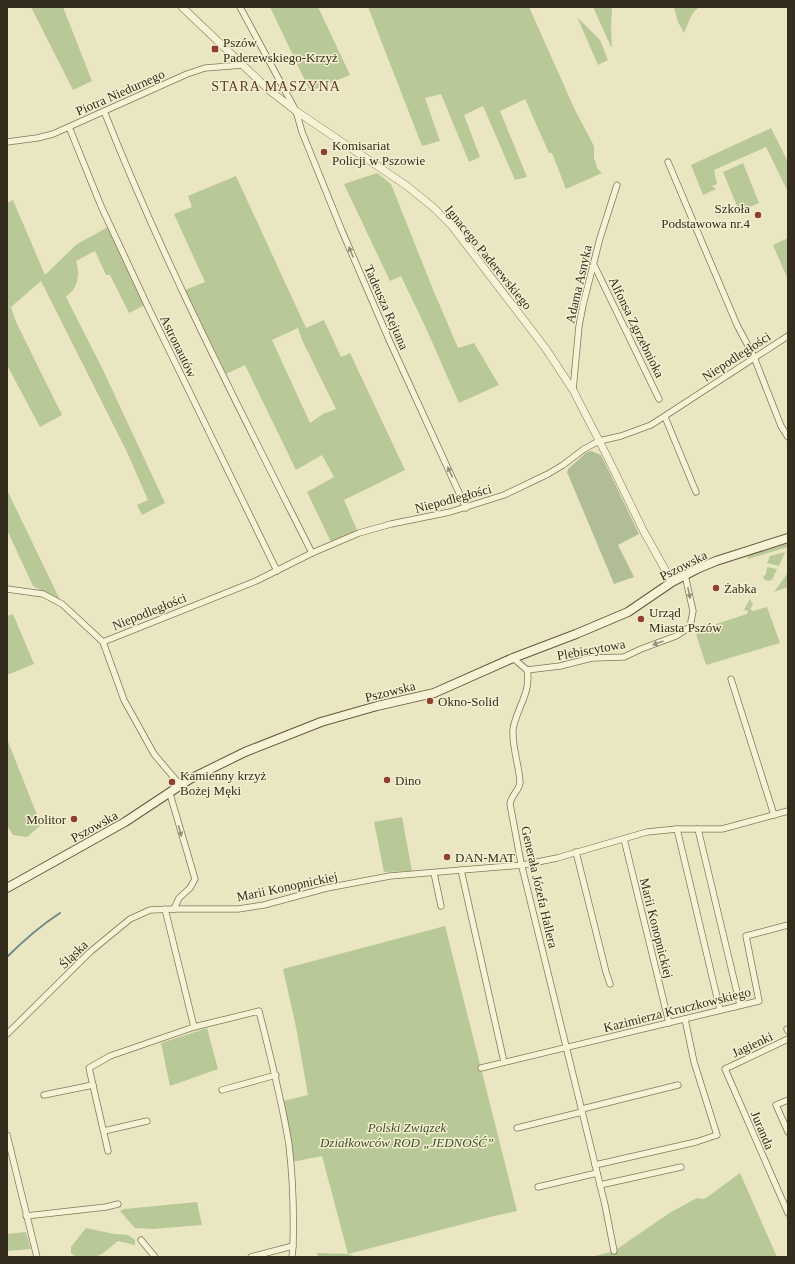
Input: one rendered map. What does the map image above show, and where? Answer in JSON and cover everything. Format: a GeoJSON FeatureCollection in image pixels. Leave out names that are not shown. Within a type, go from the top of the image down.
{"type":"FeatureCollection","features":[{"type":"Feature","properties":{"kind":"main road","name":"Pszowska"},"geometry":{"type":"LineString","coordinates":[[7,888],[96,840],[170,794],[190,779],[245,752],[321,722],[377,706],[434,693],[513,658],[628,612],[672,582],[716,561],[788,538]]}},
{"type":"Feature","properties":{"kind":"street","name":"Ignacego Paderewskiego"},"geometry":{"type":"LineString","coordinates":[[182,7],[269,90],[296,111],[407,186],[434,208],[452,226],[546,349],[573,390],[643,530],[672,582]]}},
{"type":"Feature","properties":{"kind":"street","name":"Tadeusza Rejtana"},"geometry":{"type":"LineString","coordinates":[[240,7],[296,111],[302,132],[387,336],[466,508]]}},
{"type":"Feature","properties":{"kind":"street","name":"Piotra Niedurnego"},"geometry":{"type":"LineString","coordinates":[[7,142],[49,136],[187,74],[205,68],[243,65]]}},
{"type":"Feature","properties":{"kind":"street"},"geometry":{"type":"LineString","coordinates":[[104,111],[129,173],[201,331],[312,553]]}},
{"type":"Feature","properties":{"kind":"street","name":"Astronautów"},"geometry":{"type":"LineString","coordinates":[[69,127],[101,206],[149,309],[277,571]]}},
{"type":"Feature","properties":{"kind":"street"},"geometry":{"type":"LineString","coordinates":[[668,162],[737,325],[754,357],[781,426],[788,437]]}},
{"type":"Feature","properties":{"kind":"street","name":"Adama Asnyka"},"geometry":{"type":"LineString","coordinates":[[573,390],[579,326],[583,305],[600,238],[617,185]]}},
{"type":"Feature","properties":{"kind":"street","name":"Alfonsa Zgrzebnioka"},"geometry":{"type":"LineString","coordinates":[[594,265],[659,399]]}},
{"type":"Feature","properties":{"kind":"street","name":"Niepodległości"},"geometry":{"type":"LineString","coordinates":[[102,642],[256,581],[312,553],[359,533],[391,524],[428,518],[466,508],[504,495],[548,474],[584,449],[599,441],[621,436],[644,428],[665,417],[788,336]]}},
{"type":"Feature","properties":{"kind":"street"},"geometry":{"type":"LineString","coordinates":[[665,417],[696,492]]}},
{"type":"Feature","properties":{"kind":"street","name":"Plebiscytowa"},"geometry":{"type":"LineString","coordinates":[[526,670],[560,666],[592,658],[624,657],[676,636],[690,627],[693,611],[685,575]]}},
{"type":"Feature","properties":{"kind":"street"},"geometry":{"type":"LineString","coordinates":[[7,589],[43,594],[62,604],[102,642],[124,700],[154,754],[182,786]]}},
{"type":"Feature","properties":{"kind":"street"},"geometry":{"type":"LineString","coordinates":[[513,658],[526,670]]}},
{"type":"Feature","properties":{"kind":"street","name":"Generała Józefa Hallera"},"geometry":{"type":"LineString","coordinates":[[526,670],[527,677],[525,692],[513,729],[520,784],[510,802],[523,866],[597,1173],[614,1251]]}},
{"type":"Feature","properties":{"kind":"street"},"geometry":{"type":"LineString","coordinates":[[731,679],[774,815]]}},
{"type":"Feature","properties":{"kind":"street"},"geometry":{"type":"LineString","coordinates":[[170,794],[194,879],[190,888],[179,898],[174,909]]}},
{"type":"Feature","properties":{"kind":"street","name":"Marii Konopnickiej"},"geometry":{"type":"LineString","coordinates":[[165,909],[238,909],[264,905],[327,888],[390,876],[523,866],[647,832],[677,829],[722,829],[788,811]]}},
{"type":"Feature","properties":{"kind":"street"},"geometry":{"type":"LineString","coordinates":[[677,829],[720,1010]]}},
{"type":"Feature","properties":{"kind":"street"},"geometry":{"type":"LineString","coordinates":[[698,829],[740,1005]]}},
{"type":"Feature","properties":{"kind":"street","name":"Marii Konopnickiej"},"geometry":{"type":"LineString","coordinates":[[624,839],[669,1023]]}},
{"type":"Feature","properties":{"kind":"street"},"geometry":{"type":"LineString","coordinates":[[576,852],[610,984]]}},
{"type":"Feature","properties":{"kind":"street"},"geometry":{"type":"LineString","coordinates":[[461,870],[504,1062]]}},
{"type":"Feature","properties":{"kind":"street"},"geometry":{"type":"LineString","coordinates":[[434,873],[441,906]]}},
{"type":"Feature","properties":{"kind":"street"},"geometry":{"type":"LineString","coordinates":[[165,909],[194,1027]]}},
{"type":"Feature","properties":{"kind":"street","name":"Śląska"},"geometry":{"type":"LineString","coordinates":[[7,1034],[90,952],[130,919],[150,910],[165,909]]}},
{"type":"Feature","properties":{"kind":"street","name":"Kazimierza Kruczkowskiego"},"geometry":{"type":"LineString","coordinates":[[481,1068],[759,1001],[746,936],[788,925]]}},
{"type":"Feature","properties":{"kind":"street"},"geometry":{"type":"LineString","coordinates":[[108,1151],[89,1068],[110,1056],[194,1027],[259,1011],[276,1075],[289,1146],[294,1214],[292,1257]]}},
{"type":"Feature","properties":{"kind":"street"},"geometry":{"type":"LineString","coordinates":[[595,1165],[696,1142],[717,1135],[694,1062],[685,1019]]}},
{"type":"Feature","properties":{"kind":"street","name":"Jagienki"},"geometry":{"type":"LineString","coordinates":[[725,1069],[788,1039]]}},
{"type":"Feature","properties":{"kind":"street","name":"Juranda"},"geometry":{"type":"LineString","coordinates":[[725,1069],[785,1198],[788,1213]]}},
{"type":"Feature","properties":{"kind":"street"},"geometry":{"type":"LineString","coordinates":[[222,1090],[276,1075]]}},
{"type":"Feature","properties":{"kind":"street"},"geometry":{"type":"LineString","coordinates":[[44,1095],[93,1085]]}},
{"type":"Feature","properties":{"kind":"street"},"geometry":{"type":"LineString","coordinates":[[516,1128],[678,1085]]}},
{"type":"Feature","properties":{"kind":"street"},"geometry":{"type":"LineString","coordinates":[[788,1100],[776,1105],[788,1132]]}},
{"type":"Feature","properties":{"kind":"street"},"geometry":{"type":"LineString","coordinates":[[104,1131],[147,1121]]}},
{"type":"Feature","properties":{"kind":"street"},"geometry":{"type":"LineString","coordinates":[[7,1135],[37,1257]]}},
{"type":"Feature","properties":{"kind":"street"},"geometry":{"type":"LineString","coordinates":[[600,1186],[681,1167]]}},
{"type":"Feature","properties":{"kind":"street"},"geometry":{"type":"LineString","coordinates":[[538,1187],[597,1173]]}},
{"type":"Feature","properties":{"kind":"street"},"geometry":{"type":"LineString","coordinates":[[26,1216],[106,1207],[118,1204]]}},
{"type":"Feature","properties":{"kind":"street"},"geometry":{"type":"LineString","coordinates":[[141,1240],[155,1257]]}},
{"type":"Feature","properties":{"kind":"street"},"geometry":{"type":"LineString","coordinates":[[251,1257],[293,1246]]}},
{"type":"Feature","properties":{"kind":"green space"},"geometry":{"type":"Polygon","coordinates":[[[31,7],[63,7],[92,81],[73,90],[31,7]]]}},
{"type":"Feature","properties":{"kind":"green space"},"geometry":{"type":"Polygon","coordinates":[[[270,7],[318,7],[350,75],[310,91],[270,7]]]}},
{"type":"Feature","properties":{"kind":"green space"},"geometry":{"type":"Polygon","coordinates":[[[368,7],[529,7],[575,110],[594,146],[594,159],[597,168],[602,173],[566,189],[552,153],[549,153],[525,99],[500,111],[527,177],[515,180],[483,106],[464,115],[480,157],[469,162],[441,94],[425,98],[440,141],[422,146],[368,7]]]}},
{"type":"Feature","properties":{"kind":"green space"},"geometry":{"type":"Polygon","coordinates":[[[593,7],[612,7],[611,47],[593,7]]]}},
{"type":"Feature","properties":{"kind":"green space"},"geometry":{"type":"Polygon","coordinates":[[[674,7],[699,7],[692,14],[684,33],[678,22],[674,7]]]}},
{"type":"Feature","properties":{"kind":"green space"},"geometry":{"type":"Polygon","coordinates":[[[577,17],[600,40],[608,60],[598,65],[577,17]]]}},
{"type":"Feature","properties":{"kind":"green space"},"geometry":{"type":"Polygon","coordinates":[[[771,128],[788,162],[788,192],[766,147],[714,170],[717,184],[712,186],[716,189],[703,195],[691,165],[771,128]]]}},
{"type":"Feature","properties":{"kind":"green space"},"geometry":{"type":"Polygon","coordinates":[[[743,163],[759,203],[739,211],[723,172],[743,163]]]}},
{"type":"Feature","properties":{"kind":"green space"},"geometry":{"type":"Polygon","coordinates":[[[377,173],[391,184],[458,348],[474,343],[499,385],[459,403],[401,276],[390,281],[344,184],[377,173]]]}},
{"type":"Feature","properties":{"kind":"green space"},"geometry":{"type":"Polygon","coordinates":[[[236,176],[306,328],[324,320],[341,357],[350,353],[405,470],[344,500],[357,530],[331,542],[307,492],[334,477],[322,455],[296,470],[245,365],[226,374],[185,290],[205,282],[174,214],[192,207],[188,196],[236,176]],[[298,328],[272,340],[310,423],[323,414],[336,409],[302,340],[298,328]]]}},
{"type":"Feature","properties":{"kind":"green space"},"geometry":{"type":"Polygon","coordinates":[[[13,200],[45,275],[77,244],[108,227],[145,305],[129,313],[110,275],[106,275],[95,251],[76,261],[78,272],[75,287],[66,297],[103,370],[165,503],[142,515],[137,505],[148,500],[126,450],[41,281],[11,307],[16,322],[62,415],[40,427],[7,367],[7,203],[13,200]]]}},
{"type":"Feature","properties":{"kind":"green space"},"geometry":{"type":"Polygon","coordinates":[[[788,238],[788,280],[773,245],[788,238]]]}},
{"type":"Feature","properties":{"kind":"green space"},"geometry":{"type":"Polygon","coordinates":[[[591,451],[601,455],[639,534],[618,545],[634,577],[614,584],[567,472],[569,468],[587,452],[591,451]]]}},
{"type":"Feature","properties":{"kind":"green space"},"geometry":{"type":"Polygon","coordinates":[[[7,490],[60,600],[33,586],[7,530],[7,490]]]}},
{"type":"Feature","properties":{"kind":"green space"},"geometry":{"type":"Polygon","coordinates":[[[788,543],[788,547],[748,559],[748,556],[751,554],[788,543]]]}},
{"type":"Feature","properties":{"kind":"green space"},"geometry":{"type":"Polygon","coordinates":[[[785,552],[779,566],[767,563],[770,556],[785,552]]]}},
{"type":"Feature","properties":{"kind":"green space"},"geometry":{"type":"Polygon","coordinates":[[[767,567],[777,569],[772,580],[768,581],[763,577],[766,574],[767,567]]]}},
{"type":"Feature","properties":{"kind":"green space"},"geometry":{"type":"Polygon","coordinates":[[[787,574],[788,587],[774,592],[787,574]]]}},
{"type":"Feature","properties":{"kind":"green space"},"geometry":{"type":"Polygon","coordinates":[[[750,599],[753,605],[750,609],[753,611],[767,607],[780,643],[706,665],[696,634],[716,626],[716,624],[747,614],[748,611],[744,610],[750,599]]]}},
{"type":"Feature","properties":{"kind":"green space"},"geometry":{"type":"Polygon","coordinates":[[[13,614],[34,664],[7,675],[7,616],[13,614]]]}},
{"type":"Feature","properties":{"kind":"green space"},"geometry":{"type":"Polygon","coordinates":[[[7,739],[41,825],[27,837],[13,835],[7,825],[7,739]]]}},
{"type":"Feature","properties":{"kind":"green space"},"geometry":{"type":"Polygon","coordinates":[[[402,817],[412,871],[384,872],[374,822],[402,817]]]}},
{"type":"Feature","properties":{"kind":"green space","name":"Polski Związek Działkowców ROD „JEDNOŚĆ”"},"geometry":{"type":"Polygon","coordinates":[[[445,926],[517,1211],[348,1254],[322,1156],[292,1162],[283,1101],[308,1095],[296,1027],[283,969],[445,926]]]}},
{"type":"Feature","properties":{"kind":"green space"},"geometry":{"type":"Polygon","coordinates":[[[207,1028],[218,1069],[170,1086],[161,1043],[207,1028]]]}},
{"type":"Feature","properties":{"kind":"green space"},"geometry":{"type":"Polygon","coordinates":[[[740,1173],[777,1257],[591,1257],[614,1251],[671,1212],[697,1198],[704,1199],[709,1196],[740,1173]]]}},
{"type":"Feature","properties":{"kind":"green space"},"geometry":{"type":"Polygon","coordinates":[[[197,1202],[202,1225],[153,1229],[135,1228],[120,1211],[124,1209],[197,1202]]]}},
{"type":"Feature","properties":{"kind":"green space"},"geometry":{"type":"Polygon","coordinates":[[[86,1228],[114,1234],[128,1235],[135,1240],[135,1245],[118,1241],[102,1254],[95,1257],[76,1257],[71,1253],[71,1247],[86,1228]]]}},
{"type":"Feature","properties":{"kind":"green space"},"geometry":{"type":"Polygon","coordinates":[[[26,1232],[31,1249],[7,1251],[7,1234],[26,1232]]]}},
{"type":"Feature","properties":{"kind":"green space"},"geometry":{"type":"Polygon","coordinates":[[[317,1253],[348,1254],[357,1257],[318,1257],[317,1253]]]}},
{"type":"Feature","properties":{"kind":"waterway"},"geometry":{"type":"LineString","coordinates":[[7,957],[32,934],[60,913]]}},
{"type":"Feature","properties":{"kind":"place","name":"Pszów Paderewskiego-Krzyż"},"geometry":{"type":"Point","coordinates":[215,49]}},
{"type":"Feature","properties":{"kind":"place","name":"Komisariat Policji w Pszowie"},"geometry":{"type":"Point","coordinates":[324,152]}},
{"type":"Feature","properties":{"kind":"place","name":"Szkoła Podstawowa nr.4"},"geometry":{"type":"Point","coordinates":[758,215]}},
{"type":"Feature","properties":{"kind":"place","name":"Żabka"},"geometry":{"type":"Point","coordinates":[716,588]}},
{"type":"Feature","properties":{"kind":"place","name":"Urząd Miasta Pszów"},"geometry":{"type":"Point","coordinates":[641,619]}},
{"type":"Feature","properties":{"kind":"place","name":"Okno-Solid"},"geometry":{"type":"Point","coordinates":[430,701]}},
{"type":"Feature","properties":{"kind":"place","name":"Dino"},"geometry":{"type":"Point","coordinates":[387,780]}},
{"type":"Feature","properties":{"kind":"place","name":"Kamienny krzyż Bożej Męki"},"geometry":{"type":"Point","coordinates":[172,782]}},
{"type":"Feature","properties":{"kind":"place","name":"Molitor"},"geometry":{"type":"Point","coordinates":[74,819]}},
{"type":"Feature","properties":{"kind":"place","name":"DAN-MAT"},"geometry":{"type":"Point","coordinates":[447,857]}},
{"type":"Feature","properties":{"kind":"district","name":"STARA MASZYNA"},"geometry":{"type":"Point","coordinates":[276,86]}}]}
